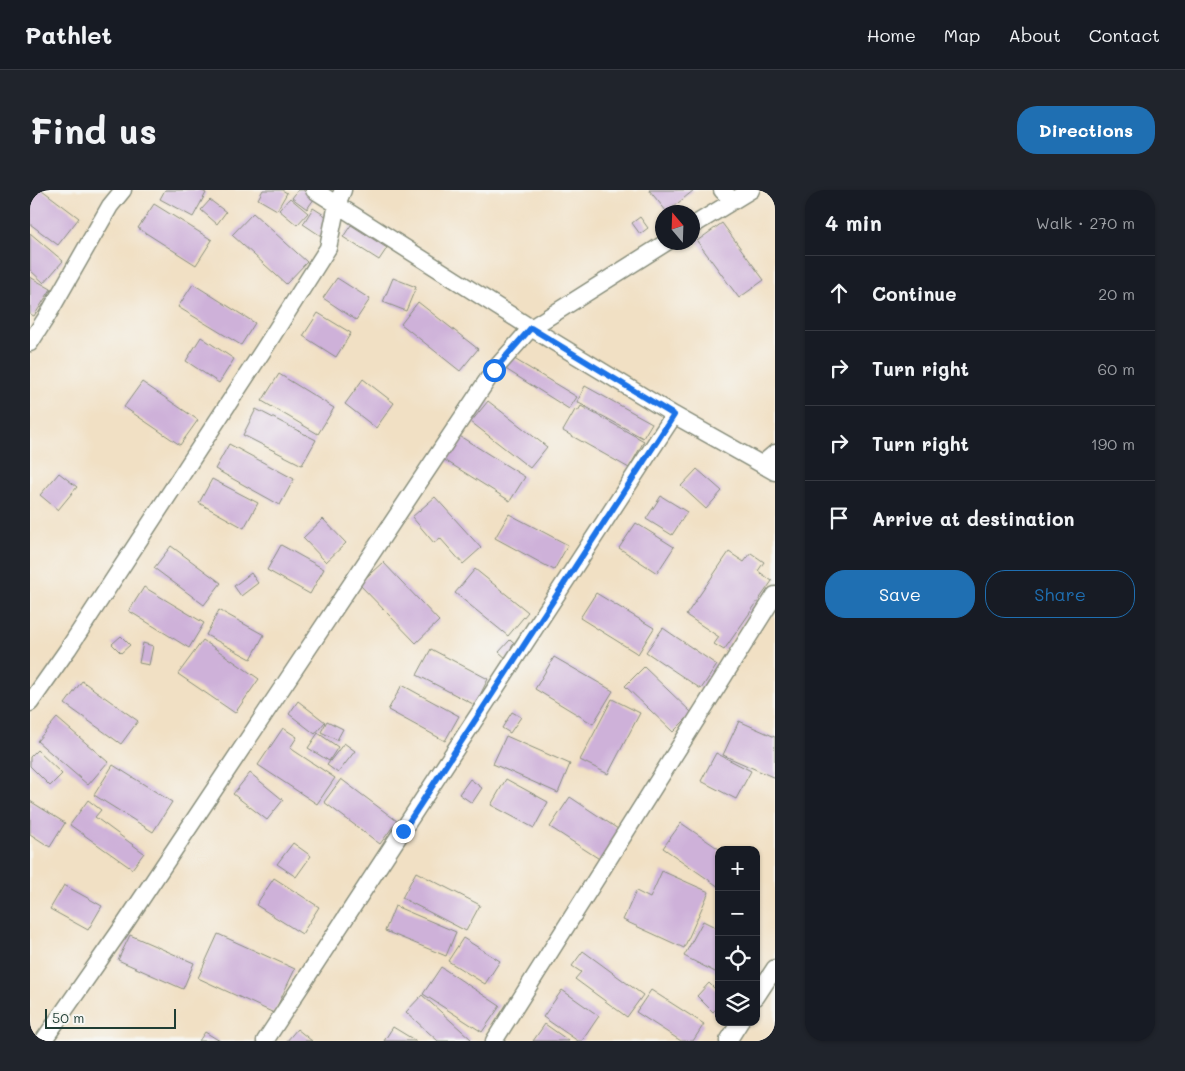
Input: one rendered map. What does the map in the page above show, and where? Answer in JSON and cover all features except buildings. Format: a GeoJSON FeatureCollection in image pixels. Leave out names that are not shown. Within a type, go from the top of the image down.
{"type":"FeatureCollection","features":[{"type":"Feature","properties":{"kind":"street"},"geometry":{"type":"LineString","coordinates":[[30,342],[46,318],[110,206],[123,190]]}},
{"type":"Feature","properties":{"kind":"street"},"geometry":{"type":"LineString","coordinates":[[314,190],[340,197],[531,328],[674,415],[768,468],[775,453]]}},
{"type":"Feature","properties":{"kind":"street"},"geometry":{"type":"LineString","coordinates":[[700,219],[727,195],[751,190]]}},
{"type":"Feature","properties":{"kind":"street"},"geometry":{"type":"LineString","coordinates":[[30,703],[79,632],[254,365],[328,248],[340,197]]}},
{"type":"Feature","properties":{"kind":"street"},"geometry":{"type":"LineString","coordinates":[[43,1041],[137,905],[494,370],[531,328],[655,250]]}},
{"type":"Feature","properties":{"kind":"street"},"geometry":{"type":"LineString","coordinates":[[265,1041],[674,415]]}},
{"type":"Feature","properties":{"kind":"street"},"geometry":{"type":"LineString","coordinates":[[494,1041],[775,595]]}},
{"type":"Feature","properties":{"kind":"street"},"geometry":{"type":"LineString","coordinates":[[760,991],[774,972]]}},
{"type":"Feature","properties":{"kind":"street"},"geometry":{"type":"LineString","coordinates":[[728,1041],[737,1026]]}},
{"type":"Feature","properties":{"kind":"route"},"geometry":{"type":"LineString","coordinates":[[403,831],[674,415],[531,328],[494,370]]}}]}
